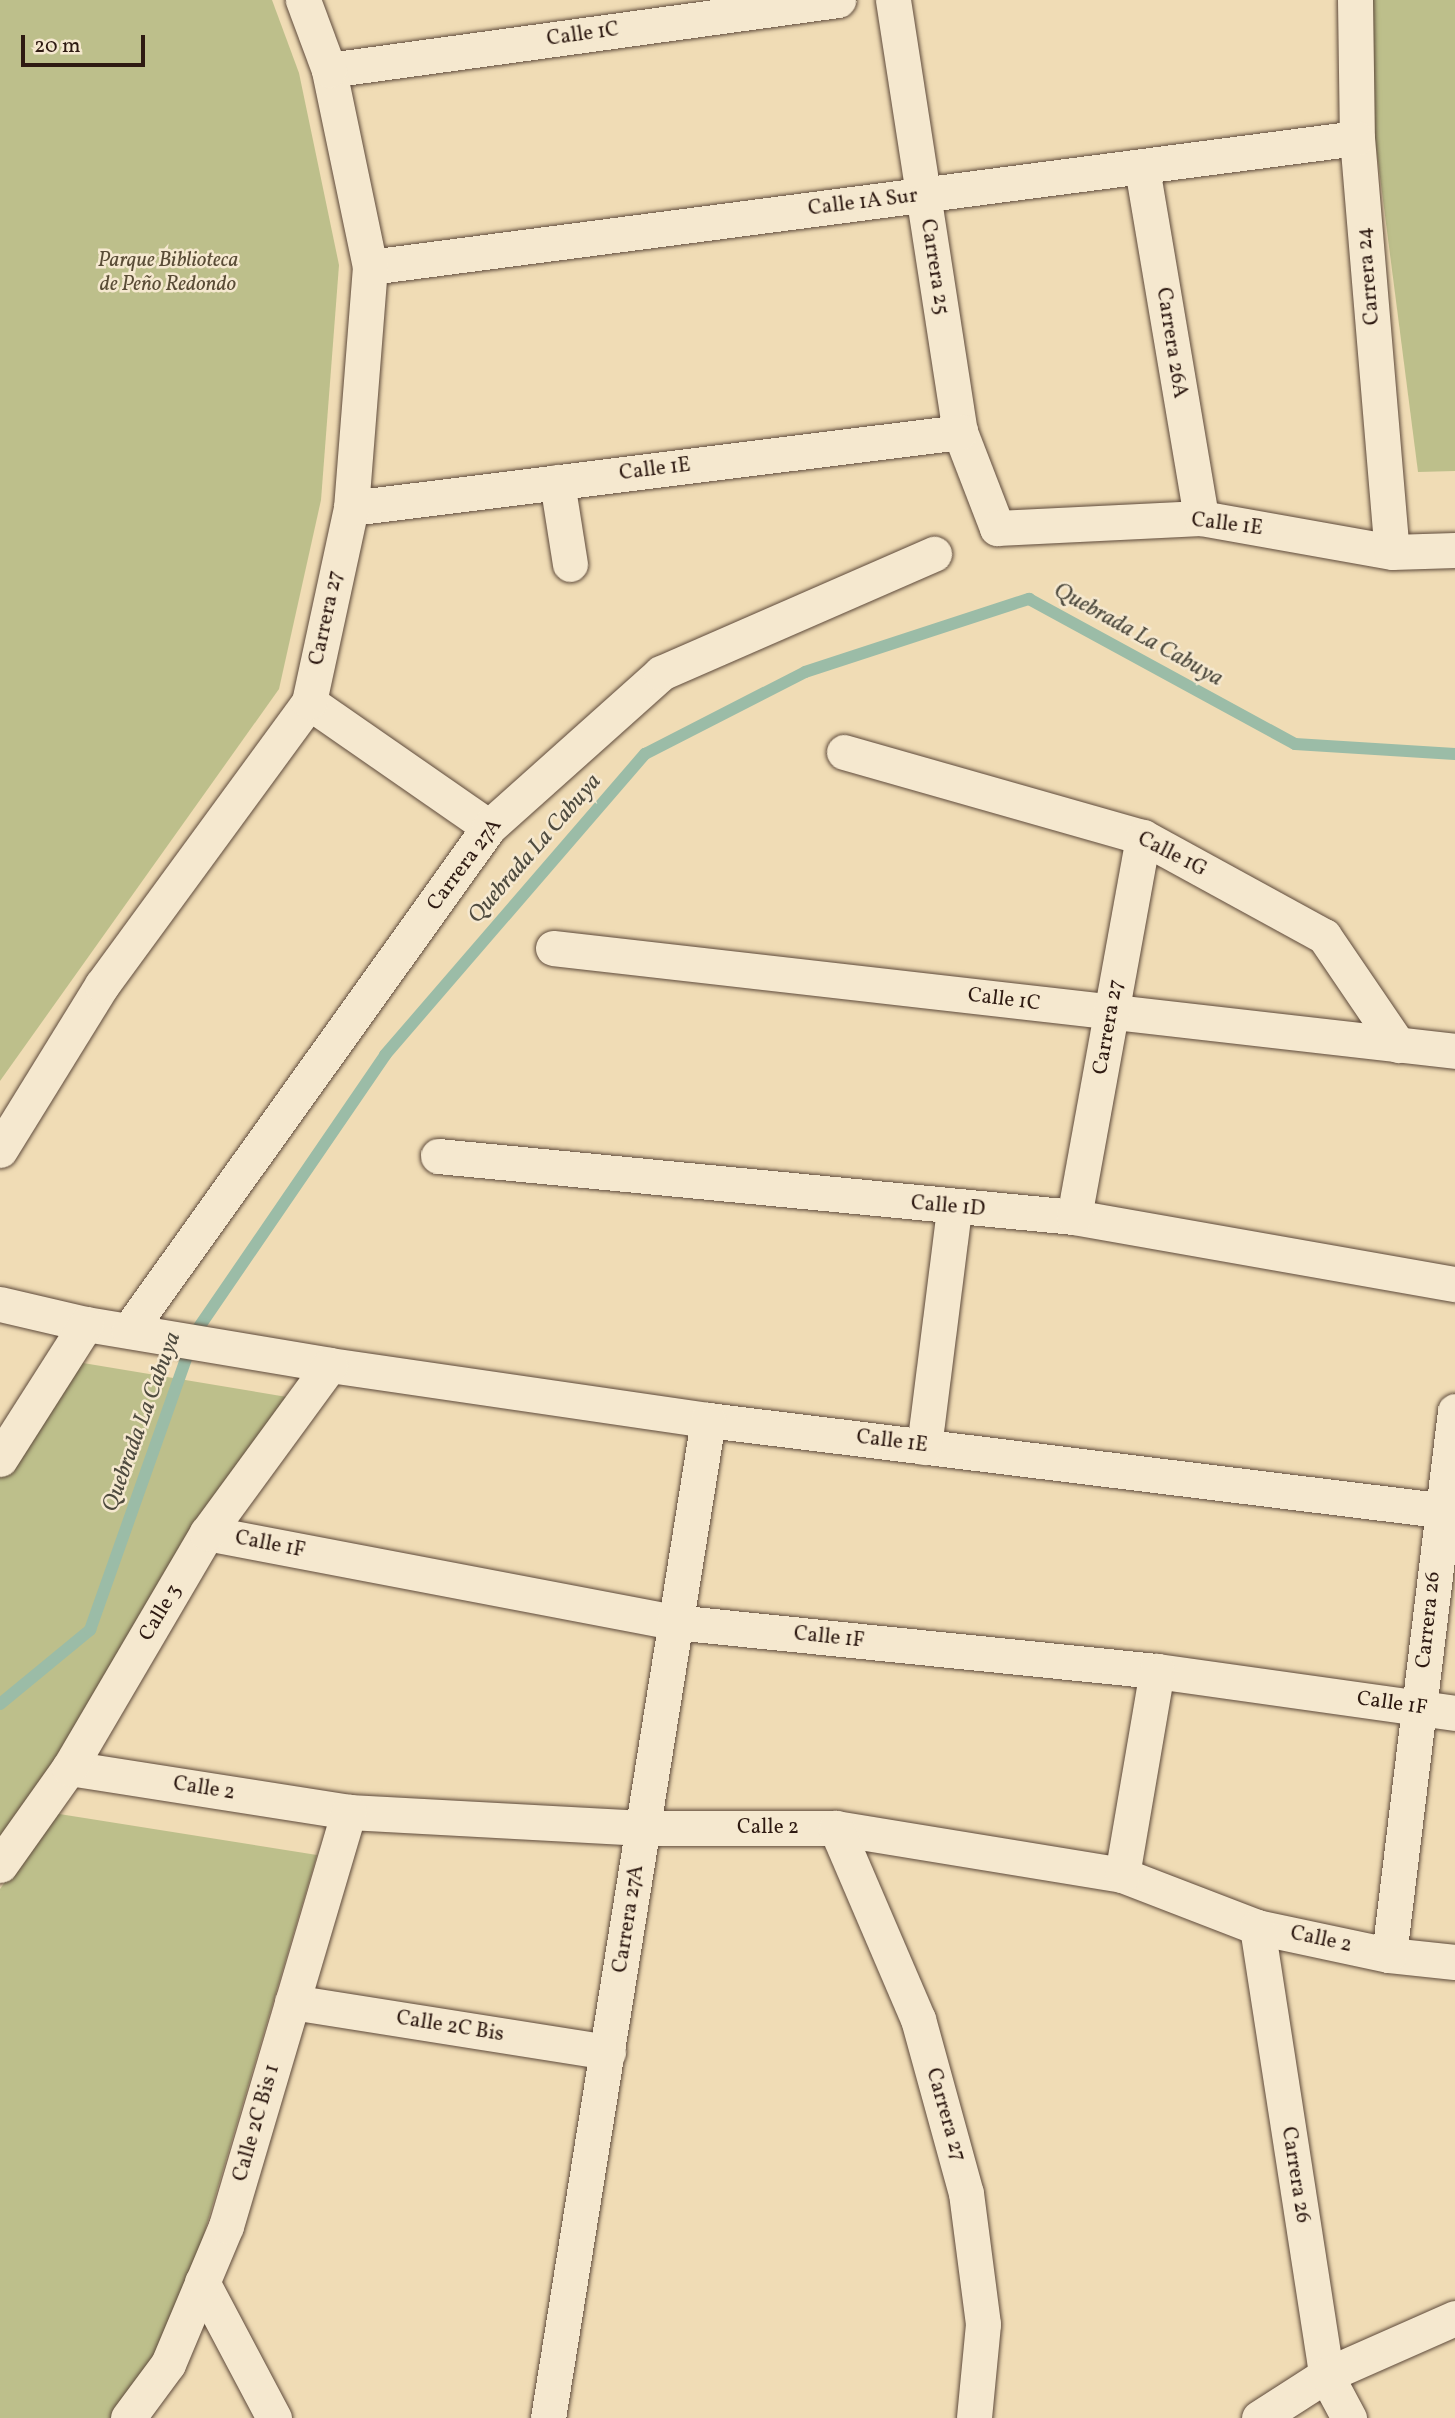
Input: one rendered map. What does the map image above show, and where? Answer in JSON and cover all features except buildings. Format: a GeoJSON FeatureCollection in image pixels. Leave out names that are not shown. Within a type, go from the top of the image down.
{"type":"FeatureCollection","features":[{"type":"Feature","properties":{"kind":"street","name":"Carrera 27"},"geometry":{"type":"LineString","coordinates":[[0,1150],[103,985],[309,702],[351,508],[369,267],[329,70],[303,0]]}},
{"type":"Feature","properties":{"kind":"street","name":"Calle 1C"},"geometry":{"type":"LineString","coordinates":[[329,70],[838,0]]}},
{"type":"Feature","properties":{"kind":"street","name":"Carrera 25"},"geometry":{"type":"LineString","coordinates":[[893,0],[960,432],[997,528]]}},
{"type":"Feature","properties":{"kind":"street","name":"Carrera 24"},"geometry":{"type":"LineString","coordinates":[[1355,0],[1357,138],[1392,552]]}},
{"type":"Feature","properties":{"kind":"street","name":"Calle 1A Sur"},"geometry":{"type":"LineString","coordinates":[[369,267],[1142,169],[1357,138]]}},
{"type":"Feature","properties":{"kind":"street","name":"Carrera 26A"},"geometry":{"type":"LineString","coordinates":[[1142,169],[1201,518]]}},
{"type":"Feature","properties":{"kind":"street","name":"Calle 1E"},"geometry":{"type":"LineString","coordinates":[[351,508],[960,432]]}},
{"type":"Feature","properties":{"kind":"street"},"geometry":{"type":"LineString","coordinates":[[557,482],[570,564]]}},
{"type":"Feature","properties":{"kind":"street","name":"Calle 1E"},"geometry":{"type":"LineString","coordinates":[[997,528],[1201,518],[1392,552],[1455,550]]}},
{"type":"Feature","properties":{"kind":"street","name":"Carrera 27A"},"geometry":{"type":"LineString","coordinates":[[129,1330],[489,827],[661,673],[934,554]]}},
{"type":"Feature","properties":{"kind":"street"},"geometry":{"type":"LineString","coordinates":[[309,702],[489,827]]}},
{"type":"Feature","properties":{"kind":"street","name":"Calle 1G"},"geometry":{"type":"LineString","coordinates":[[844,752],[1143,837],[1324,936],[1398,1045]]}},
{"type":"Feature","properties":{"kind":"street","name":"Carrera 27"},"geometry":{"type":"LineString","coordinates":[[1074,1217],[1143,837]]}},
{"type":"Feature","properties":{"kind":"street","name":"Calle 1C"},"geometry":{"type":"LineString","coordinates":[[553,948],[1455,1051]]}},
{"type":"Feature","properties":{"kind":"street","name":"Calle 1D"},"geometry":{"type":"LineString","coordinates":[[438,1156],[954,1209],[1074,1217],[1455,1284]]}},
{"type":"Feature","properties":{"kind":"street"},"geometry":{"type":"LineString","coordinates":[[925,1447],[954,1209]]}},
{"type":"Feature","properties":{"kind":"street","name":"Calle 1E"},"geometry":{"type":"LineString","coordinates":[[0,1304],[86,1324],[330,1365],[708,1420],[1448,1511]]}},
{"type":"Feature","properties":{"kind":"street"},"geometry":{"type":"LineString","coordinates":[[0,1459],[86,1324]]}},
{"type":"Feature","properties":{"kind":"street","name":"Calle 3"},"geometry":{"type":"LineString","coordinates":[[0,1865],[69,1768],[207,1533],[330,1365]]}},
{"type":"Feature","properties":{"kind":"street","name":"Carrera 26"},"geometry":{"type":"LineString","coordinates":[[1390,1955],[1419,1708],[1448,1511],[1455,1411]]}},
{"type":"Feature","properties":{"kind":"street","name":"Carrera 27A"},"geometry":{"type":"LineString","coordinates":[[548,2418],[708,1420]]}},
{"type":"Feature","properties":{"kind":"street","name":"Calle 1F"},"geometry":{"type":"LineString","coordinates":[[207,1533],[674,1622],[1157,1671],[1455,1713]]}},
{"type":"Feature","properties":{"kind":"street"},"geometry":{"type":"LineString","coordinates":[[1122,1875],[1157,1671]]}},
{"type":"Feature","properties":{"kind":"street","name":"Calle 2"},"geometry":{"type":"LineString","coordinates":[[69,1768],[349,1812],[644,1828],[836,1828],[1122,1875],[1257,1927],[1390,1955],[1455,1962]]}},
{"type":"Feature","properties":{"kind":"street","name":"Calle 2C Bis 1"},"geometry":{"type":"LineString","coordinates":[[128,2418],[168,2364],[226,2226],[349,1812]]}},
{"type":"Feature","properties":{"kind":"street","name":"Carrera 27"},"geometry":{"type":"LineString","coordinates":[[836,1828],[918,2019],[966,2193],[984,2324],[974,2418]]}},
{"type":"Feature","properties":{"kind":"street","name":"Carrera 26"},"geometry":{"type":"LineString","coordinates":[[1257,1927],[1326,2375],[1349,2418]]}},
{"type":"Feature","properties":{"kind":"street","name":"Calle 2C Bis"},"geometry":{"type":"LineString","coordinates":[[292,2002],[608,2052]]}},
{"type":"Feature","properties":{"kind":"street"},"geometry":{"type":"LineString","coordinates":[[202,2282],[274,2418]]}},
{"type":"Feature","properties":{"kind":"street"},"geometry":{"type":"LineString","coordinates":[[1259,2418],[1326,2375],[1455,2318]]}},
{"type":"Feature","properties":{"kind":"green space","name":"Parque Biblioteca de Peño Redondo"},"geometry":{"type":"Polygon","coordinates":[[[0,0],[272,0],[299,73],[339,265],[321,500],[279,689],[0,1081],[0,0]]]}},
{"type":"Feature","properties":{"kind":"green space"},"geometry":{"type":"Polygon","coordinates":[[[1372,0],[1455,0],[1455,471],[1418,472],[1374,130],[1372,0]]]}},
{"type":"Feature","properties":{"kind":"green space"},"geometry":{"type":"Polygon","coordinates":[[[71,1361],[293,1398],[0,1844],[0,1473],[71,1361]]]}},
{"type":"Feature","properties":{"kind":"green space"},"geometry":{"type":"Polygon","coordinates":[[[53,1813],[317,1855],[201,2244],[147,2374],[114,2418],[0,2418],[0,1889],[53,1813]]]}},
{"type":"Feature","properties":{"kind":"waterway","name":"Quebrada La Cabuya"},"geometry":{"type":"LineString","coordinates":[[0,1704],[90,1630],[195,1333],[385,1055],[645,754],[805,672],[1029,599],[1295,744],[1455,754]]}}]}
